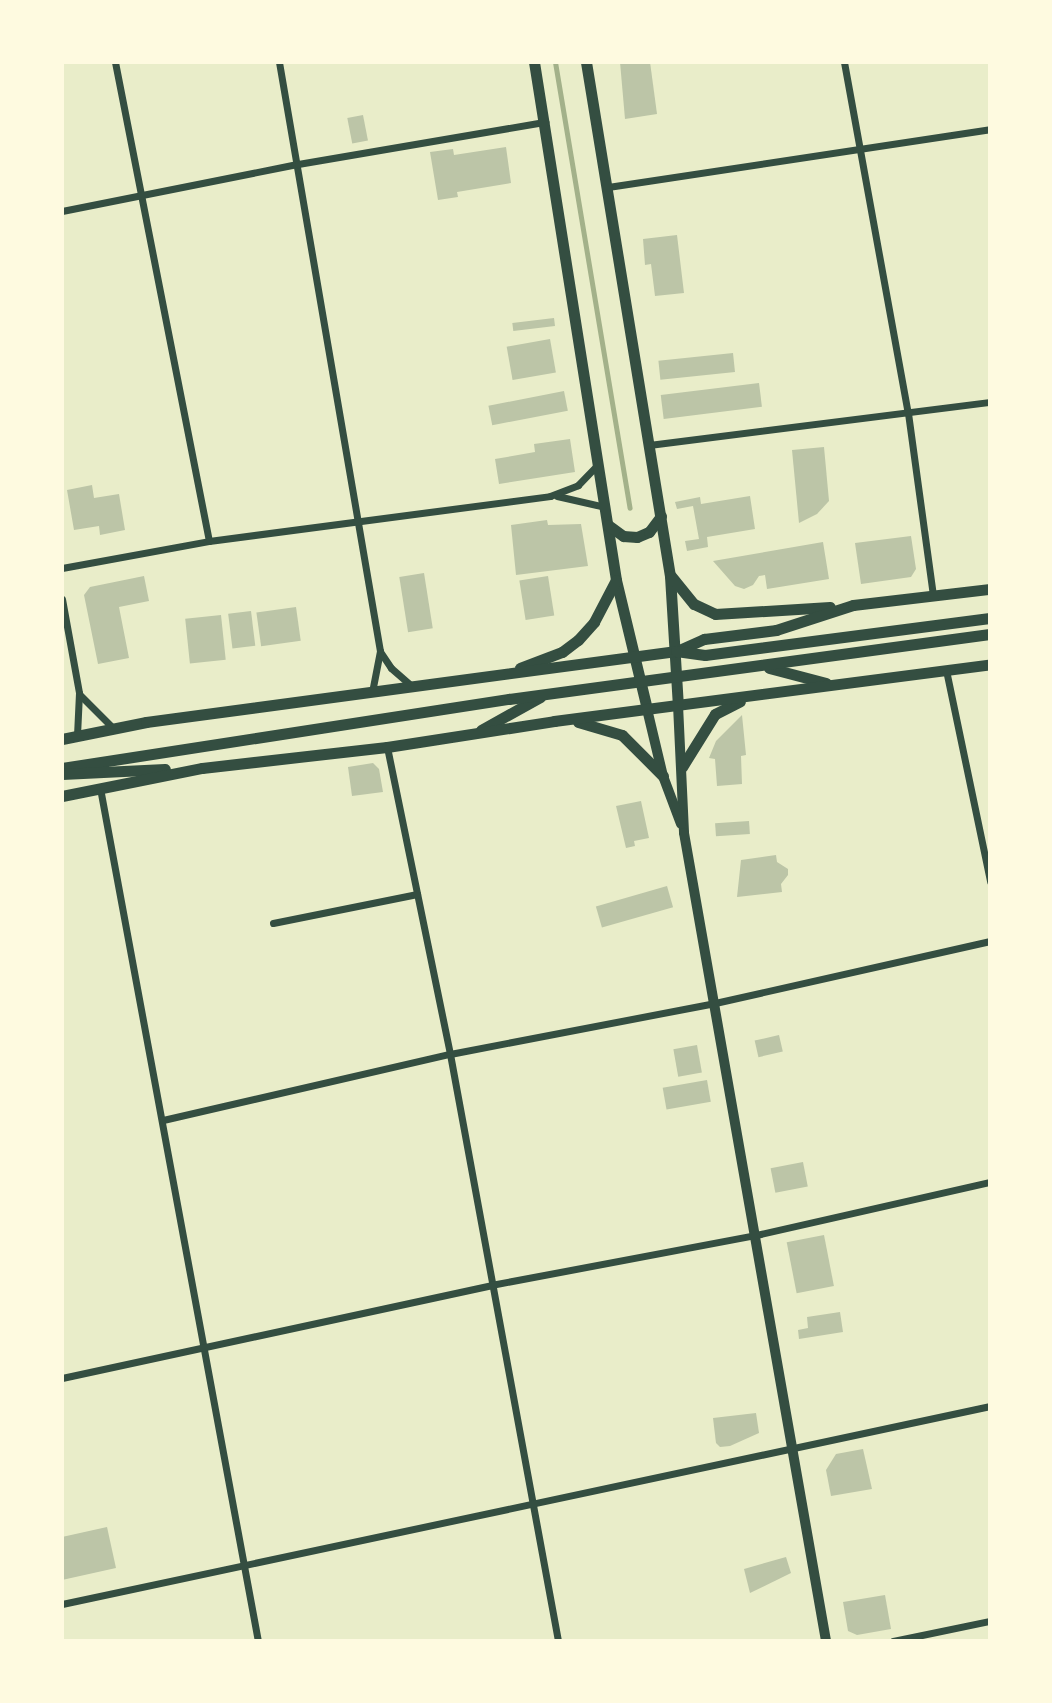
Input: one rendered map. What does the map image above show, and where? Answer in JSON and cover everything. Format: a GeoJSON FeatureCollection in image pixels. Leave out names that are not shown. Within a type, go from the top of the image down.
{"type":"FeatureCollection","features":[{"type":"Feature","properties":{"kind":"main road"},"geometry":{"type":"LineString","coordinates":[[534,62],[616,580],[663,776],[684,833]]}},
{"type":"Feature","properties":{"kind":"main road"},"geometry":{"type":"LineString","coordinates":[[586,62],[670,576],[684,833],[826,1641]]}},
{"type":"Feature","properties":{"kind":"main road"},"geometry":{"type":"LineString","coordinates":[[608,524],[623,536],[637,537],[649,532],[661,516]]}},
{"type":"Feature","properties":{"kind":"main road"},"geometry":{"type":"LineString","coordinates":[[670,576],[694,604],[723,615],[853,605],[990,589]]}},
{"type":"Feature","properties":{"kind":"main road"},"geometry":{"type":"LineString","coordinates":[[504,674],[562,652],[578,640],[594,622],[616,580]]}},
{"type":"Feature","properties":{"kind":"main road"},"geometry":{"type":"LineString","coordinates":[[62,739],[113,728],[676,651],[704,639],[776,630],[853,605]]}},
{"type":"Feature","properties":{"kind":"main road"},"geometry":{"type":"LineString","coordinates":[[676,651],[705,655],[990,618]]}},
{"type":"Feature","properties":{"kind":"main road"},"geometry":{"type":"LineString","coordinates":[[62,771],[174,748],[990,634]]}},
{"type":"Feature","properties":{"kind":"main road"},"geometry":{"type":"LineString","coordinates":[[62,796],[202,768],[387,747],[554,721],[990,664]]}},
{"type":"Feature","properties":{"kind":"main road"},"geometry":{"type":"LineString","coordinates":[[761,665],[832,684]]}},
{"type":"Feature","properties":{"kind":"main road"},"geometry":{"type":"LineString","coordinates":[[474,734],[546,694]]}},
{"type":"Feature","properties":{"kind":"main road"},"geometry":{"type":"LineString","coordinates":[[682,767],[715,714],[762,694]]}},
{"type":"Feature","properties":{"kind":"main road"},"geometry":{"type":"LineString","coordinates":[[554,721],[578,722],[622,735],[663,776]]}},
{"type":"Feature","properties":{"kind":"main road"},"geometry":{"type":"LineString","coordinates":[[62,771],[202,768]]}},
{"type":"Feature","properties":{"kind":"street"},"geometry":{"type":"LineString","coordinates":[[115,62],[209,541]]}},
{"type":"Feature","properties":{"kind":"street"},"geometry":{"type":"LineString","coordinates":[[279,62],[380,651],[372,692]]}},
{"type":"Feature","properties":{"kind":"street"},"geometry":{"type":"LineString","coordinates":[[844,62],[908,413],[933,596]]}},
{"type":"Feature","properties":{"kind":"street"},"geometry":{"type":"LineString","coordinates":[[62,211],[298,164],[545,122]]}},
{"type":"Feature","properties":{"kind":"street"},"geometry":{"type":"LineString","coordinates":[[608,187],[990,129]]}},
{"type":"Feature","properties":{"kind":"street"},"geometry":{"type":"LineString","coordinates":[[649,445],[990,402]]}},
{"type":"Feature","properties":{"kind":"street"},"geometry":{"type":"LineString","coordinates":[[550,496],[578,485],[598,464]]}},
{"type":"Feature","properties":{"kind":"street"},"geometry":{"type":"LineString","coordinates":[[62,568],[209,541],[550,496],[578,498],[605,507]]}},
{"type":"Feature","properties":{"kind":"street"},"geometry":{"type":"LineString","coordinates":[[62,599],[79,693],[77,736]]}},
{"type":"Feature","properties":{"kind":"street"},"geometry":{"type":"LineString","coordinates":[[380,651],[391,668],[412,686]]}},
{"type":"Feature","properties":{"kind":"street"},"geometry":{"type":"LineString","coordinates":[[946,670],[990,881]]}},
{"type":"Feature","properties":{"kind":"street"},"geometry":{"type":"LineString","coordinates":[[79,693],[91,710],[113,728]]}},
{"type":"Feature","properties":{"kind":"street"},"geometry":{"type":"LineString","coordinates":[[387,747],[450,1054],[558,1641]]}},
{"type":"Feature","properties":{"kind":"street"},"geometry":{"type":"LineString","coordinates":[[100,788],[258,1641]]}},
{"type":"Feature","properties":{"kind":"street"},"geometry":{"type":"LineString","coordinates":[[273,923],[417,894]]}},
{"type":"Feature","properties":{"kind":"street"},"geometry":{"type":"LineString","coordinates":[[163,1120],[450,1054],[715,1003],[990,941]]}},
{"type":"Feature","properties":{"kind":"street"},"geometry":{"type":"LineString","coordinates":[[62,1378],[491,1285],[756,1235],[990,1182]]}},
{"type":"Feature","properties":{"kind":"street"},"geometry":{"type":"LineString","coordinates":[[62,1604],[792,1445],[990,1406]]}},
{"type":"Feature","properties":{"kind":"street"},"geometry":{"type":"LineString","coordinates":[[893,1641],[990,1621]]}},
{"type":"Feature","properties":{"kind":"building"},"geometry":{"type":"Polygon","coordinates":[[[620,62],[650,62],[657,114],[625,119],[620,62]]]}},
{"type":"Feature","properties":{"kind":"building"},"geometry":{"type":"Polygon","coordinates":[[[363,115],[368,141],[352,144],[347,118],[363,115]]]}},
{"type":"Feature","properties":{"kind":"building"},"geometry":{"type":"Polygon","coordinates":[[[506,147],[511,183],[457,192],[458,197],[438,200],[430,152],[453,149],[454,155],[506,147]]]}},
{"type":"Feature","properties":{"kind":"building"},"geometry":{"type":"Polygon","coordinates":[[[677,235],[684,293],[655,296],[651,264],[645,265],[643,239],[677,235]]]}},
{"type":"Feature","properties":{"kind":"building"},"geometry":{"type":"Polygon","coordinates":[[[554,318],[555,326],[513,331],[512,323],[554,318]]]}},
{"type":"Feature","properties":{"kind":"building"},"geometry":{"type":"Polygon","coordinates":[[[550,339],[556,372],[513,380],[507,347],[550,339]]]}},
{"type":"Feature","properties":{"kind":"building"},"geometry":{"type":"Polygon","coordinates":[[[733,353],[735,372],[660,380],[658,361],[733,353]]]}},
{"type":"Feature","properties":{"kind":"building"},"geometry":{"type":"Polygon","coordinates":[[[759,383],[762,407],[664,419],[661,395],[759,383]]]}},
{"type":"Feature","properties":{"kind":"building"},"geometry":{"type":"Polygon","coordinates":[[[564,391],[568,411],[492,425],[488,406],[564,391]]]}},
{"type":"Feature","properties":{"kind":"building"},"geometry":{"type":"Polygon","coordinates":[[[570,439],[575,472],[499,484],[495,459],[535,452],[534,444],[570,439]]]}},
{"type":"Feature","properties":{"kind":"building"},"geometry":{"type":"Polygon","coordinates":[[[824,447],[829,501],[817,514],[799,523],[792,450],[824,447]]]}},
{"type":"Feature","properties":{"kind":"building"},"geometry":{"type":"Polygon","coordinates":[[[92,485],[94,498],[119,494],[125,530],[100,535],[99,526],[74,530],[67,490],[92,485]]]}},
{"type":"Feature","properties":{"kind":"building"},"geometry":{"type":"Polygon","coordinates":[[[750,496],[755,529],[707,537],[708,547],[687,551],[685,541],[699,539],[693,506],[677,509],[675,502],[700,497],[701,504],[750,496]]]}},
{"type":"Feature","properties":{"kind":"building"},"geometry":{"type":"Polygon","coordinates":[[[547,520],[548,525],[581,524],[588,566],[516,575],[511,525],[547,520]]]}},
{"type":"Feature","properties":{"kind":"building"},"geometry":{"type":"Polygon","coordinates":[[[911,536],[916,569],[911,577],[861,584],[855,543],[911,536]]]}},
{"type":"Feature","properties":{"kind":"building"},"geometry":{"type":"Polygon","coordinates":[[[823,542],[829,579],[767,589],[765,575],[759,576],[753,585],[744,589],[735,586],[713,561],[823,542]]]}},
{"type":"Feature","properties":{"kind":"building"},"geometry":{"type":"Polygon","coordinates":[[[424,573],[433,628],[408,632],[399,577],[424,573]]]}},
{"type":"Feature","properties":{"kind":"building"},"geometry":{"type":"Polygon","coordinates":[[[144,576],[149,601],[119,607],[129,658],[98,664],[84,595],[90,587],[144,576]]]}},
{"type":"Feature","properties":{"kind":"building"},"geometry":{"type":"Polygon","coordinates":[[[548,576],[554,616],[526,620],[519,581],[548,576]]]}},
{"type":"Feature","properties":{"kind":"building"},"geometry":{"type":"Polygon","coordinates":[[[296,607],[301,641],[261,646],[256,613],[296,607]]]}},
{"type":"Feature","properties":{"kind":"building"},"geometry":{"type":"Polygon","coordinates":[[[251,611],[255,646],[232,649],[228,614],[251,611]]]}},
{"type":"Feature","properties":{"kind":"building"},"geometry":{"type":"Polygon","coordinates":[[[221,615],[226,660],[190,664],[185,619],[221,615]]]}},
{"type":"Feature","properties":{"kind":"building"},"geometry":{"type":"Polygon","coordinates":[[[742,715],[746,755],[741,756],[742,784],[717,786],[715,759],[709,758],[716,741],[742,715]]]}},
{"type":"Feature","properties":{"kind":"building"},"geometry":{"type":"Polygon","coordinates":[[[373,763],[379,769],[383,792],[352,796],[348,767],[373,763]]]}},
{"type":"Feature","properties":{"kind":"building"},"geometry":{"type":"Polygon","coordinates":[[[641,801],[649,838],[634,841],[635,846],[626,848],[616,806],[641,801]]]}},
{"type":"Feature","properties":{"kind":"building"},"geometry":{"type":"Polygon","coordinates":[[[749,821],[750,834],[716,836],[715,823],[749,821]]]}},
{"type":"Feature","properties":{"kind":"building"},"geometry":{"type":"Polygon","coordinates":[[[776,855],[777,862],[788,869],[788,875],[781,884],[782,892],[737,897],[741,860],[776,855]]]}},
{"type":"Feature","properties":{"kind":"building"},"geometry":{"type":"Polygon","coordinates":[[[667,886],[673,907],[602,928],[596,906],[667,886]]]}},
{"type":"Feature","properties":{"kind":"building"},"geometry":{"type":"Polygon","coordinates":[[[779,1035],[783,1052],[758,1057],[755,1041],[779,1035]]]}},
{"type":"Feature","properties":{"kind":"building"},"geometry":{"type":"Polygon","coordinates":[[[697,1045],[702,1073],[678,1077],[673,1049],[697,1045]]]}},
{"type":"Feature","properties":{"kind":"building"},"geometry":{"type":"Polygon","coordinates":[[[707,1080],[711,1102],[667,1109],[663,1088],[707,1080]]]}},
{"type":"Feature","properties":{"kind":"building"},"geometry":{"type":"Polygon","coordinates":[[[803,1162],[808,1187],[775,1193],[771,1168],[803,1162]]]}},
{"type":"Feature","properties":{"kind":"building"},"geometry":{"type":"Polygon","coordinates":[[[824,1235],[834,1286],[797,1293],[787,1242],[824,1235]]]}},
{"type":"Feature","properties":{"kind":"building"},"geometry":{"type":"Polygon","coordinates":[[[840,1312],[843,1332],[799,1339],[798,1330],[808,1328],[807,1317],[840,1312]]]}},
{"type":"Feature","properties":{"kind":"building"},"geometry":{"type":"Polygon","coordinates":[[[756,1413],[759,1433],[730,1446],[720,1447],[716,1443],[713,1418],[756,1413]]]}},
{"type":"Feature","properties":{"kind":"building"},"geometry":{"type":"Polygon","coordinates":[[[863,1449],[872,1489],[831,1496],[826,1470],[836,1454],[863,1449]]]}},
{"type":"Feature","properties":{"kind":"building"},"geometry":{"type":"Polygon","coordinates":[[[107,1527],[116,1568],[62,1580],[62,1537],[107,1527]]]}},
{"type":"Feature","properties":{"kind":"building"},"geometry":{"type":"Polygon","coordinates":[[[786,1557],[791,1573],[750,1593],[744,1569],[786,1557]]]}},
{"type":"Feature","properties":{"kind":"building"},"geometry":{"type":"Polygon","coordinates":[[[885,1595],[891,1629],[857,1635],[848,1631],[843,1602],[885,1595]]]}},
{"type":"Feature","properties":{"kind":"waterway"},"geometry":{"type":"LineString","coordinates":[[555,62],[630,508]]}}]}
